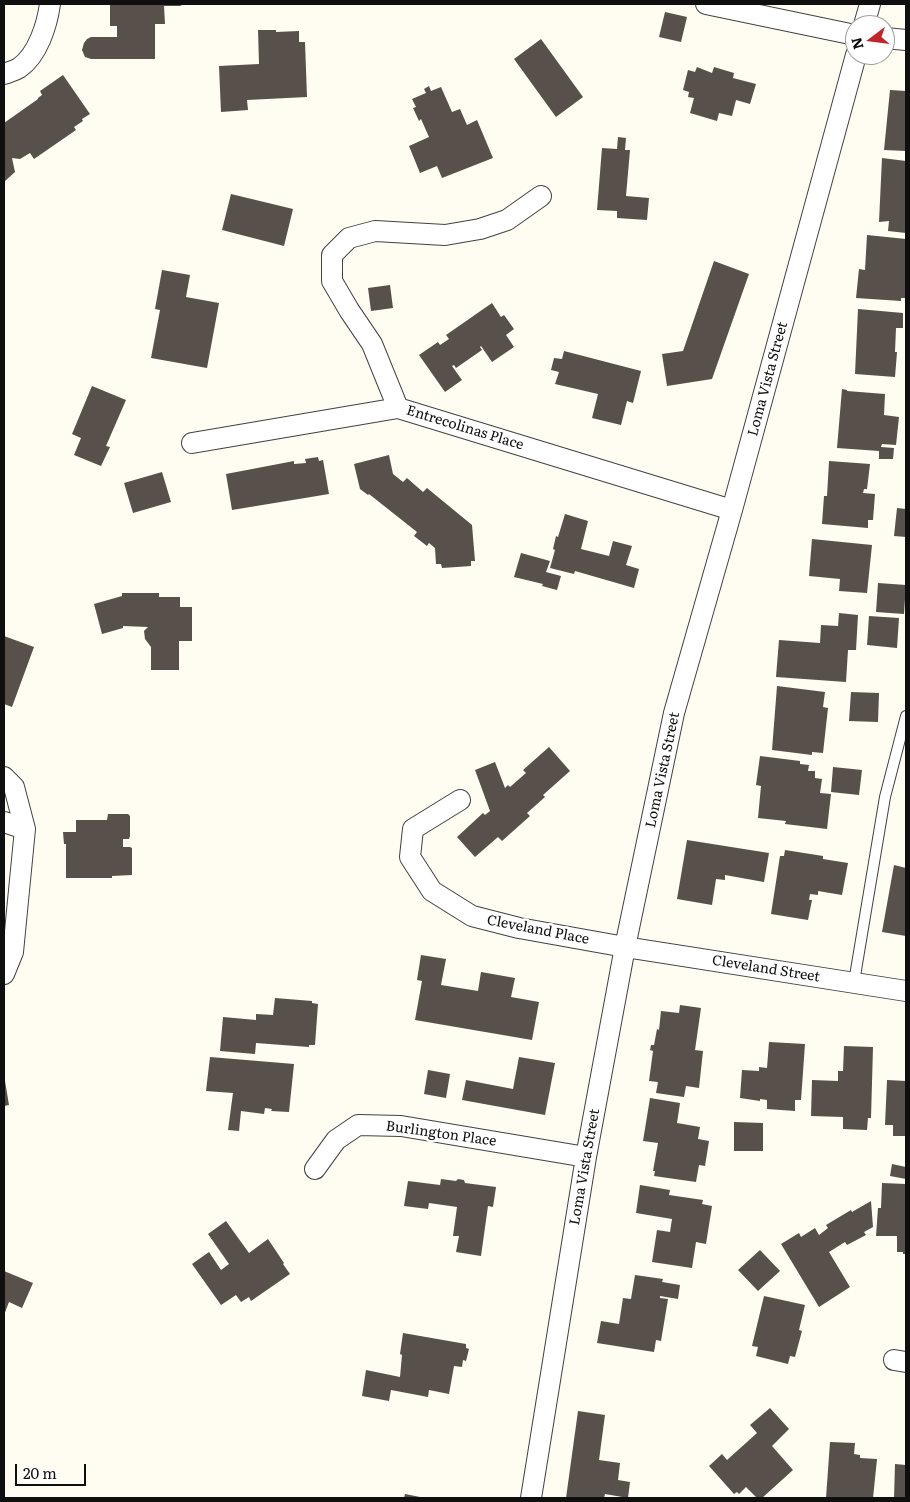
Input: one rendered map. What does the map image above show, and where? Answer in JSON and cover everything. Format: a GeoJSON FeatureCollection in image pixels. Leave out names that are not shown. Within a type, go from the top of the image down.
{"type":"FeatureCollection","features":[{"type":"Feature","properties":{"kind":"street"},"geometry":{"type":"LineString","coordinates":[[4,74],[20,67],[38,47],[48,19],[50,4]]}},
{"type":"Feature","properties":{"kind":"street"},"geometry":{"type":"LineString","coordinates":[[706,4],[845,33]]}},
{"type":"Feature","properties":{"kind":"street","name":"Loma Vista Street"},"geometry":{"type":"LineString","coordinates":[[531,1498],[586,1157],[625,947],[674,713],[732,510],[853,65]]}},
{"type":"Feature","properties":{"kind":"street"},"geometry":{"type":"LineString","coordinates":[[398,408],[372,344],[332,281],[332,256],[349,238],[375,231],[445,235],[480,229],[507,220],[541,196]]}},
{"type":"Feature","properties":{"kind":"street","name":"Entrecolinas Place"},"geometry":{"type":"LineString","coordinates":[[192,443],[398,408],[732,510]]}},
{"type":"Feature","properties":{"kind":"street"},"geometry":{"type":"LineString","coordinates":[[4,777],[14,787],[25,829],[13,952],[4,974]]}},
{"type":"Feature","properties":{"kind":"street","name":"Cleveland Place"},"geometry":{"type":"LineString","coordinates":[[460,800],[413,829],[410,857],[432,892],[472,916],[519,928],[625,947]]}},
{"type":"Feature","properties":{"kind":"street"},"geometry":{"type":"LineString","coordinates":[[4,822],[25,829]]}},
{"type":"Feature","properties":{"kind":"street","name":"Cleveland Street"},"geometry":{"type":"LineString","coordinates":[[625,947],[906,991]]}},
{"type":"Feature","properties":{"kind":"street","name":"Burlington Place"},"geometry":{"type":"LineString","coordinates":[[315,1169],[336,1140],[358,1126],[401,1126],[586,1157]]}},
{"type":"Feature","properties":{"kind":"lane"},"geometry":{"type":"LineString","coordinates":[[854,982],[885,797],[906,716]]}},
{"type":"Feature","properties":{"kind":"building"},"geometry":{"type":"Polygon","coordinates":[[[110,4],[184,4],[180,6],[164,6],[165,24],[155,24],[155,59],[91,59],[85,57],[82,50],[87,39],[91,37],[117,37],[117,26],[110,26],[110,4]]]}},
{"type":"Feature","properties":{"kind":"building"},"geometry":{"type":"Polygon","coordinates":[[[665,12],[687,17],[681,42],[659,37],[665,12]]]}},
{"type":"Feature","properties":{"kind":"building"},"geometry":{"type":"Polygon","coordinates":[[[258,30],[276,30],[276,32],[299,31],[299,42],[305,42],[307,97],[247,100],[248,110],[221,112],[219,66],[259,64],[258,30]]]}},
{"type":"Feature","properties":{"kind":"building"},"geometry":{"type":"Polygon","coordinates":[[[541,39],[583,97],[556,117],[514,59],[541,39]]]}},
{"type":"Feature","properties":{"kind":"building"},"geometry":{"type":"Polygon","coordinates":[[[697,67],[712,73],[714,67],[734,73],[733,78],[756,84],[750,104],[736,100],[732,116],[719,113],[717,121],[690,113],[694,98],[688,97],[689,92],[683,90],[688,70],[695,72],[697,67]]]}},
{"type":"Feature","properties":{"kind":"building"},"geometry":{"type":"Polygon","coordinates":[[[63,75],[90,114],[74,127],[76,130],[34,159],[30,153],[20,159],[12,158],[15,172],[4,182],[4,123],[38,99],[42,95],[40,91],[63,75]]]}},
{"type":"Feature","properties":{"kind":"building"},"geometry":{"type":"Polygon","coordinates":[[[429,86],[431,91],[441,87],[452,112],[460,109],[467,125],[477,120],[493,158],[442,178],[437,166],[420,173],[409,146],[429,137],[421,119],[419,121],[413,108],[416,107],[412,99],[426,93],[424,89],[429,86]]]}},
{"type":"Feature","properties":{"kind":"building"},"geometry":{"type":"Polygon","coordinates":[[[890,90],[906,91],[906,151],[884,150],[890,90]]]}},
{"type":"Feature","properties":{"kind":"building"},"geometry":{"type":"Polygon","coordinates":[[[618,137],[626,138],[625,150],[630,150],[626,196],[649,198],[647,220],[617,218],[617,211],[597,210],[602,148],[617,149],[618,137]]]}},
{"type":"Feature","properties":{"kind":"building"},"geometry":{"type":"Polygon","coordinates":[[[882,158],[906,161],[906,233],[888,231],[889,221],[879,222],[882,158]]]}},
{"type":"Feature","properties":{"kind":"building"},"geometry":{"type":"Polygon","coordinates":[[[231,194],[293,209],[284,246],[222,230],[231,194]]]}},
{"type":"Feature","properties":{"kind":"building"},"geometry":{"type":"Polygon","coordinates":[[[867,235],[906,239],[906,298],[901,298],[901,301],[856,298],[859,269],[865,270],[867,235]]]}},
{"type":"Feature","properties":{"kind":"building"},"geometry":{"type":"Polygon","coordinates":[[[714,261],[749,274],[712,379],[667,386],[662,354],[683,351],[714,261]]]}},
{"type":"Feature","properties":{"kind":"building"},"geometry":{"type":"Polygon","coordinates":[[[162,270],[190,275],[186,297],[219,303],[207,368],[151,358],[160,310],[155,309],[162,270]]]}},
{"type":"Feature","properties":{"kind":"building"},"geometry":{"type":"Polygon","coordinates":[[[390,285],[393,308],[371,311],[368,288],[390,285]]]}},
{"type":"Feature","properties":{"kind":"building"},"geometry":{"type":"Polygon","coordinates":[[[492,303],[501,317],[504,315],[514,329],[506,335],[514,347],[492,362],[481,346],[482,350],[456,368],[454,365],[452,366],[462,380],[445,392],[419,355],[438,342],[440,345],[449,339],[446,335],[492,303]]]}},
{"type":"Feature","properties":{"kind":"building"},"geometry":{"type":"Polygon","coordinates":[[[858,309],[903,313],[903,328],[896,328],[895,377],[855,374],[858,309]]]}},
{"type":"Feature","properties":{"kind":"building"},"geometry":{"type":"Polygon","coordinates":[[[564,351],[641,371],[633,403],[627,401],[621,425],[592,418],[598,394],[555,384],[559,372],[551,370],[554,358],[562,359],[564,351]]]}},
{"type":"Feature","properties":{"kind":"building"},"geometry":{"type":"Polygon","coordinates":[[[92,386],[126,400],[106,446],[110,447],[101,466],[74,455],[81,438],[72,434],[92,386]]]}},
{"type":"Feature","properties":{"kind":"building"},"geometry":{"type":"Polygon","coordinates":[[[842,389],[885,394],[884,415],[899,417],[896,445],[882,444],[881,447],[894,448],[893,459],[879,459],[879,451],[837,448],[842,389]]]}},
{"type":"Feature","properties":{"kind":"building"},"geometry":{"type":"Polygon","coordinates":[[[389,455],[393,474],[403,482],[407,478],[423,492],[427,488],[472,525],[475,561],[471,561],[471,566],[442,568],[441,564],[436,564],[435,548],[429,543],[427,546],[414,536],[417,532],[360,489],[354,464],[389,455]]]}},
{"type":"Feature","properties":{"kind":"building"},"geometry":{"type":"Polygon","coordinates":[[[318,457],[319,461],[323,460],[329,494],[232,510],[226,474],[294,461],[294,464],[306,463],[305,459],[318,457]]]}},
{"type":"Feature","properties":{"kind":"building"},"geometry":{"type":"Polygon","coordinates":[[[829,461],[870,464],[867,489],[864,489],[863,493],[875,494],[873,520],[868,520],[868,528],[822,524],[824,496],[827,496],[829,461]]]}},
{"type":"Feature","properties":{"kind":"building"},"geometry":{"type":"Polygon","coordinates":[[[162,472],[171,502],[133,513],[124,483],[162,472]]]}},
{"type":"Feature","properties":{"kind":"building"},"geometry":{"type":"Polygon","coordinates":[[[897,508],[906,509],[906,537],[894,536],[897,508]]]}},
{"type":"Feature","properties":{"kind":"building"},"geometry":{"type":"Polygon","coordinates":[[[565,514],[588,521],[581,549],[609,556],[613,541],[632,546],[626,565],[639,569],[634,588],[575,571],[574,574],[550,568],[555,550],[553,549],[556,536],[558,537],[565,514]]]}},
{"type":"Feature","properties":{"kind":"building"},"geometry":{"type":"Polygon","coordinates":[[[812,539],[872,545],[867,593],[839,591],[840,579],[809,576],[812,539]]]}},
{"type":"Feature","properties":{"kind":"building"},"geometry":{"type":"Polygon","coordinates":[[[521,553],[550,561],[546,572],[561,576],[557,590],[542,586],[543,584],[514,577],[521,553]]]}},
{"type":"Feature","properties":{"kind":"building"},"geometry":{"type":"Polygon","coordinates":[[[878,583],[906,585],[904,614],[876,612],[878,583]]]}},
{"type":"Feature","properties":{"kind":"building"},"geometry":{"type":"Polygon","coordinates":[[[122,593],[159,593],[159,597],[180,597],[180,607],[192,607],[192,641],[179,641],[179,670],[151,670],[151,647],[145,639],[144,631],[148,627],[123,626],[123,628],[102,634],[94,604],[122,596],[122,593]]]}},
{"type":"Feature","properties":{"kind":"building"},"geometry":{"type":"Polygon","coordinates":[[[839,613],[858,615],[856,650],[848,650],[846,682],[776,677],[779,640],[820,643],[821,625],[838,626],[839,613]]]}},
{"type":"Feature","properties":{"kind":"building"},"geometry":{"type":"Polygon","coordinates":[[[869,616],[899,618],[897,648],[867,645],[869,616]]]}},
{"type":"Feature","properties":{"kind":"building"},"geometry":{"type":"Polygon","coordinates":[[[4,636],[34,647],[12,707],[4,704],[4,636]]]}},
{"type":"Feature","properties":{"kind":"building"},"geometry":{"type":"Polygon","coordinates":[[[777,686],[825,692],[823,707],[828,708],[823,753],[812,752],[812,755],[772,750],[777,686]]]}},
{"type":"Feature","properties":{"kind":"building"},"geometry":{"type":"Polygon","coordinates":[[[851,692],[879,693],[878,722],[849,721],[851,692]]]}},
{"type":"Feature","properties":{"kind":"building"},"geometry":{"type":"Polygon","coordinates":[[[549,747],[570,771],[543,795],[545,797],[527,813],[530,816],[502,841],[498,837],[475,857],[457,837],[483,813],[485,815],[490,811],[475,770],[495,762],[505,788],[508,785],[510,787],[526,773],[523,770],[549,747]]]}},
{"type":"Feature","properties":{"kind":"building"},"geometry":{"type":"Polygon","coordinates":[[[760,756],[800,761],[800,764],[809,765],[808,771],[815,771],[815,778],[822,779],[820,793],[831,794],[827,829],[785,824],[786,821],[758,818],[761,786],[756,785],[760,756]]]}},
{"type":"Feature","properties":{"kind":"building"},"geometry":{"type":"Polygon","coordinates":[[[833,767],[862,770],[859,795],[831,792],[833,767]]]}},
{"type":"Feature","properties":{"kind":"building"},"geometry":{"type":"Polygon","coordinates":[[[108,814],[128,814],[130,816],[130,836],[129,839],[123,839],[123,847],[132,848],[132,875],[112,876],[112,878],[66,878],[66,844],[64,844],[63,832],[76,832],[76,820],[107,820],[108,814]]]}},
{"type":"Feature","properties":{"kind":"building"},"geometry":{"type":"Polygon","coordinates":[[[687,840],[769,853],[764,882],[725,875],[725,880],[716,879],[712,905],[677,899],[687,840]]]}},
{"type":"Feature","properties":{"kind":"building"},"geometry":{"type":"Polygon","coordinates":[[[785,850],[823,856],[823,859],[848,863],[842,895],[818,891],[818,895],[810,894],[809,900],[812,900],[808,920],[771,914],[780,856],[784,856],[785,850]]]}},
{"type":"Feature","properties":{"kind":"building"},"geometry":{"type":"Polygon","coordinates":[[[894,865],[906,868],[906,936],[882,932],[894,865]]]}},
{"type":"Feature","properties":{"kind":"building"},"geometry":{"type":"Polygon","coordinates":[[[421,955],[446,959],[441,985],[478,991],[481,972],[515,978],[511,997],[539,1002],[532,1040],[415,1020],[422,981],[417,980],[421,955]]]}},
{"type":"Feature","properties":{"kind":"building"},"geometry":{"type":"Polygon","coordinates":[[[275,998],[312,1001],[312,1003],[318,1004],[315,1045],[309,1045],[309,1047],[256,1043],[255,1054],[220,1051],[223,1017],[256,1020],[256,1014],[273,1015],[275,998]]]}},
{"type":"Feature","properties":{"kind":"building"},"geometry":{"type":"Polygon","coordinates":[[[680,1005],[701,1008],[695,1050],[703,1051],[699,1088],[686,1086],[684,1097],[656,1093],[658,1082],[649,1081],[653,1051],[650,1050],[651,1045],[654,1045],[657,1029],[659,1030],[661,1011],[679,1013],[680,1005]]]}},
{"type":"Feature","properties":{"kind":"building"},"geometry":{"type":"Polygon","coordinates":[[[769,1042],[805,1044],[801,1100],[795,1100],[795,1111],[767,1109],[767,1100],[760,1099],[760,1101],[740,1098],[742,1070],[759,1071],[759,1067],[767,1068],[769,1042]]]}},
{"type":"Feature","properties":{"kind":"building"},"geometry":{"type":"Polygon","coordinates":[[[844,1046],[873,1047],[871,1118],[868,1118],[867,1130],[843,1129],[843,1117],[811,1116],[812,1080],[838,1081],[838,1071],[843,1071],[844,1046]]]}},
{"type":"Feature","properties":{"kind":"building"},"geometry":{"type":"Polygon","coordinates":[[[210,1057],[294,1064],[289,1112],[271,1111],[272,1109],[265,1108],[264,1114],[241,1111],[239,1131],[228,1130],[233,1093],[206,1091],[210,1057]]]}},
{"type":"Feature","properties":{"kind":"building"},"geometry":{"type":"Polygon","coordinates":[[[519,1057],[555,1063],[545,1115],[462,1100],[466,1080],[513,1089],[519,1057]]]}},
{"type":"Feature","properties":{"kind":"building"},"geometry":{"type":"Polygon","coordinates":[[[428,1070],[450,1074],[446,1098],[424,1094],[428,1070]]]}},
{"type":"Feature","properties":{"kind":"building"},"geometry":{"type":"Polygon","coordinates":[[[4,1075],[9,1105],[4,1106],[4,1075]]]}},
{"type":"Feature","properties":{"kind":"building"},"geometry":{"type":"Polygon","coordinates":[[[887,1080],[906,1081],[906,1136],[893,1136],[893,1125],[885,1125],[887,1080]]]}},
{"type":"Feature","properties":{"kind":"building"},"geometry":{"type":"Polygon","coordinates":[[[650,1098],[680,1103],[677,1123],[700,1127],[698,1139],[709,1141],[705,1166],[699,1165],[696,1182],[654,1176],[655,1171],[653,1171],[658,1143],[643,1141],[650,1098]]]}},
{"type":"Feature","properties":{"kind":"building"},"geometry":{"type":"Polygon","coordinates":[[[734,1122],[763,1123],[763,1151],[734,1151],[734,1122]]]}},
{"type":"Feature","properties":{"kind":"building"},"geometry":{"type":"Polygon","coordinates":[[[892,1164],[906,1167],[906,1179],[890,1176],[892,1164]]]}},
{"type":"Feature","properties":{"kind":"building"},"geometry":{"type":"Polygon","coordinates":[[[441,1179],[456,1181],[458,1179],[464,1180],[465,1183],[496,1187],[493,1207],[488,1206],[481,1256],[456,1252],[459,1236],[453,1236],[457,1207],[429,1203],[428,1209],[404,1206],[408,1181],[440,1185],[441,1179]]]}},
{"type":"Feature","properties":{"kind":"building"},"geometry":{"type":"Polygon","coordinates":[[[882,1183],[906,1184],[906,1254],[897,1252],[897,1236],[876,1236],[878,1208],[881,1208],[882,1183]]]}},
{"type":"Feature","properties":{"kind":"building"},"geometry":{"type":"Polygon","coordinates":[[[640,1185],[670,1190],[669,1195],[703,1200],[702,1204],[712,1206],[706,1244],[696,1242],[692,1268],[652,1262],[657,1230],[670,1232],[672,1219],[636,1213],[640,1185]]]}},
{"type":"Feature","properties":{"kind":"building"},"geometry":{"type":"Polygon","coordinates":[[[871,1201],[873,1227],[864,1232],[866,1235],[847,1245],[845,1242],[829,1252],[850,1287],[819,1307],[781,1244],[799,1233],[801,1237],[815,1228],[819,1235],[828,1228],[826,1225],[871,1201]]]}},
{"type":"Feature","properties":{"kind":"building"},"geometry":{"type":"Polygon","coordinates":[[[226,1221],[249,1253],[268,1239],[290,1274],[251,1301],[249,1297],[241,1302],[236,1295],[221,1305],[192,1264],[209,1252],[221,1270],[229,1264],[208,1234],[226,1221]]]}},
{"type":"Feature","properties":{"kind":"building"},"geometry":{"type":"Polygon","coordinates":[[[760,1250],[780,1271],[758,1291],[738,1270],[760,1250]]]}},
{"type":"Feature","properties":{"kind":"building"},"geometry":{"type":"Polygon","coordinates":[[[4,1271],[33,1283],[22,1308],[9,1302],[4,1315],[4,1271]]]}},
{"type":"Feature","properties":{"kind":"building"},"geometry":{"type":"Polygon","coordinates":[[[635,1275],[663,1279],[662,1282],[680,1285],[678,1299],[660,1296],[660,1298],[668,1299],[661,1341],[656,1340],[654,1352],[597,1343],[601,1321],[619,1324],[623,1298],[631,1299],[635,1275]]]}},
{"type":"Feature","properties":{"kind":"building"},"geometry":{"type":"Polygon","coordinates":[[[764,1296],[805,1305],[799,1330],[802,1331],[795,1357],[790,1356],[788,1364],[756,1356],[758,1347],[752,1346],[764,1296]]]}},
{"type":"Feature","properties":{"kind":"building"},"geometry":{"type":"Polygon","coordinates":[[[403,1333],[466,1344],[466,1348],[469,1349],[466,1361],[463,1360],[462,1367],[454,1366],[449,1394],[429,1390],[428,1397],[391,1390],[389,1401],[362,1396],[366,1370],[400,1377],[402,1355],[400,1354],[403,1333]]]}},
{"type":"Feature","properties":{"kind":"building"},"geometry":{"type":"Polygon","coordinates":[[[770,1408],[789,1429],[772,1446],[793,1470],[762,1498],[757,1498],[746,1487],[739,1494],[737,1492],[734,1494],[709,1466],[722,1454],[727,1460],[757,1433],[750,1425],[770,1408]]]}},
{"type":"Feature","properties":{"kind":"building"},"geometry":{"type":"Polygon","coordinates":[[[578,1411],[605,1415],[599,1460],[620,1463],[618,1480],[630,1482],[628,1498],[605,1494],[604,1498],[566,1498],[578,1411]]]}},
{"type":"Feature","properties":{"kind":"building"},"geometry":{"type":"Polygon","coordinates":[[[830,1442],[855,1443],[854,1454],[860,1455],[860,1458],[877,1459],[873,1498],[826,1498],[830,1442]]]}},
{"type":"Feature","properties":{"kind":"building"},"geometry":{"type":"Polygon","coordinates":[[[895,1464],[906,1465],[906,1498],[894,1498],[895,1464]]]}},
{"type":"Feature","properties":{"kind":"building"},"geometry":{"type":"Polygon","coordinates":[[[405,1494],[420,1497],[404,1498],[405,1494]]]}}]}
